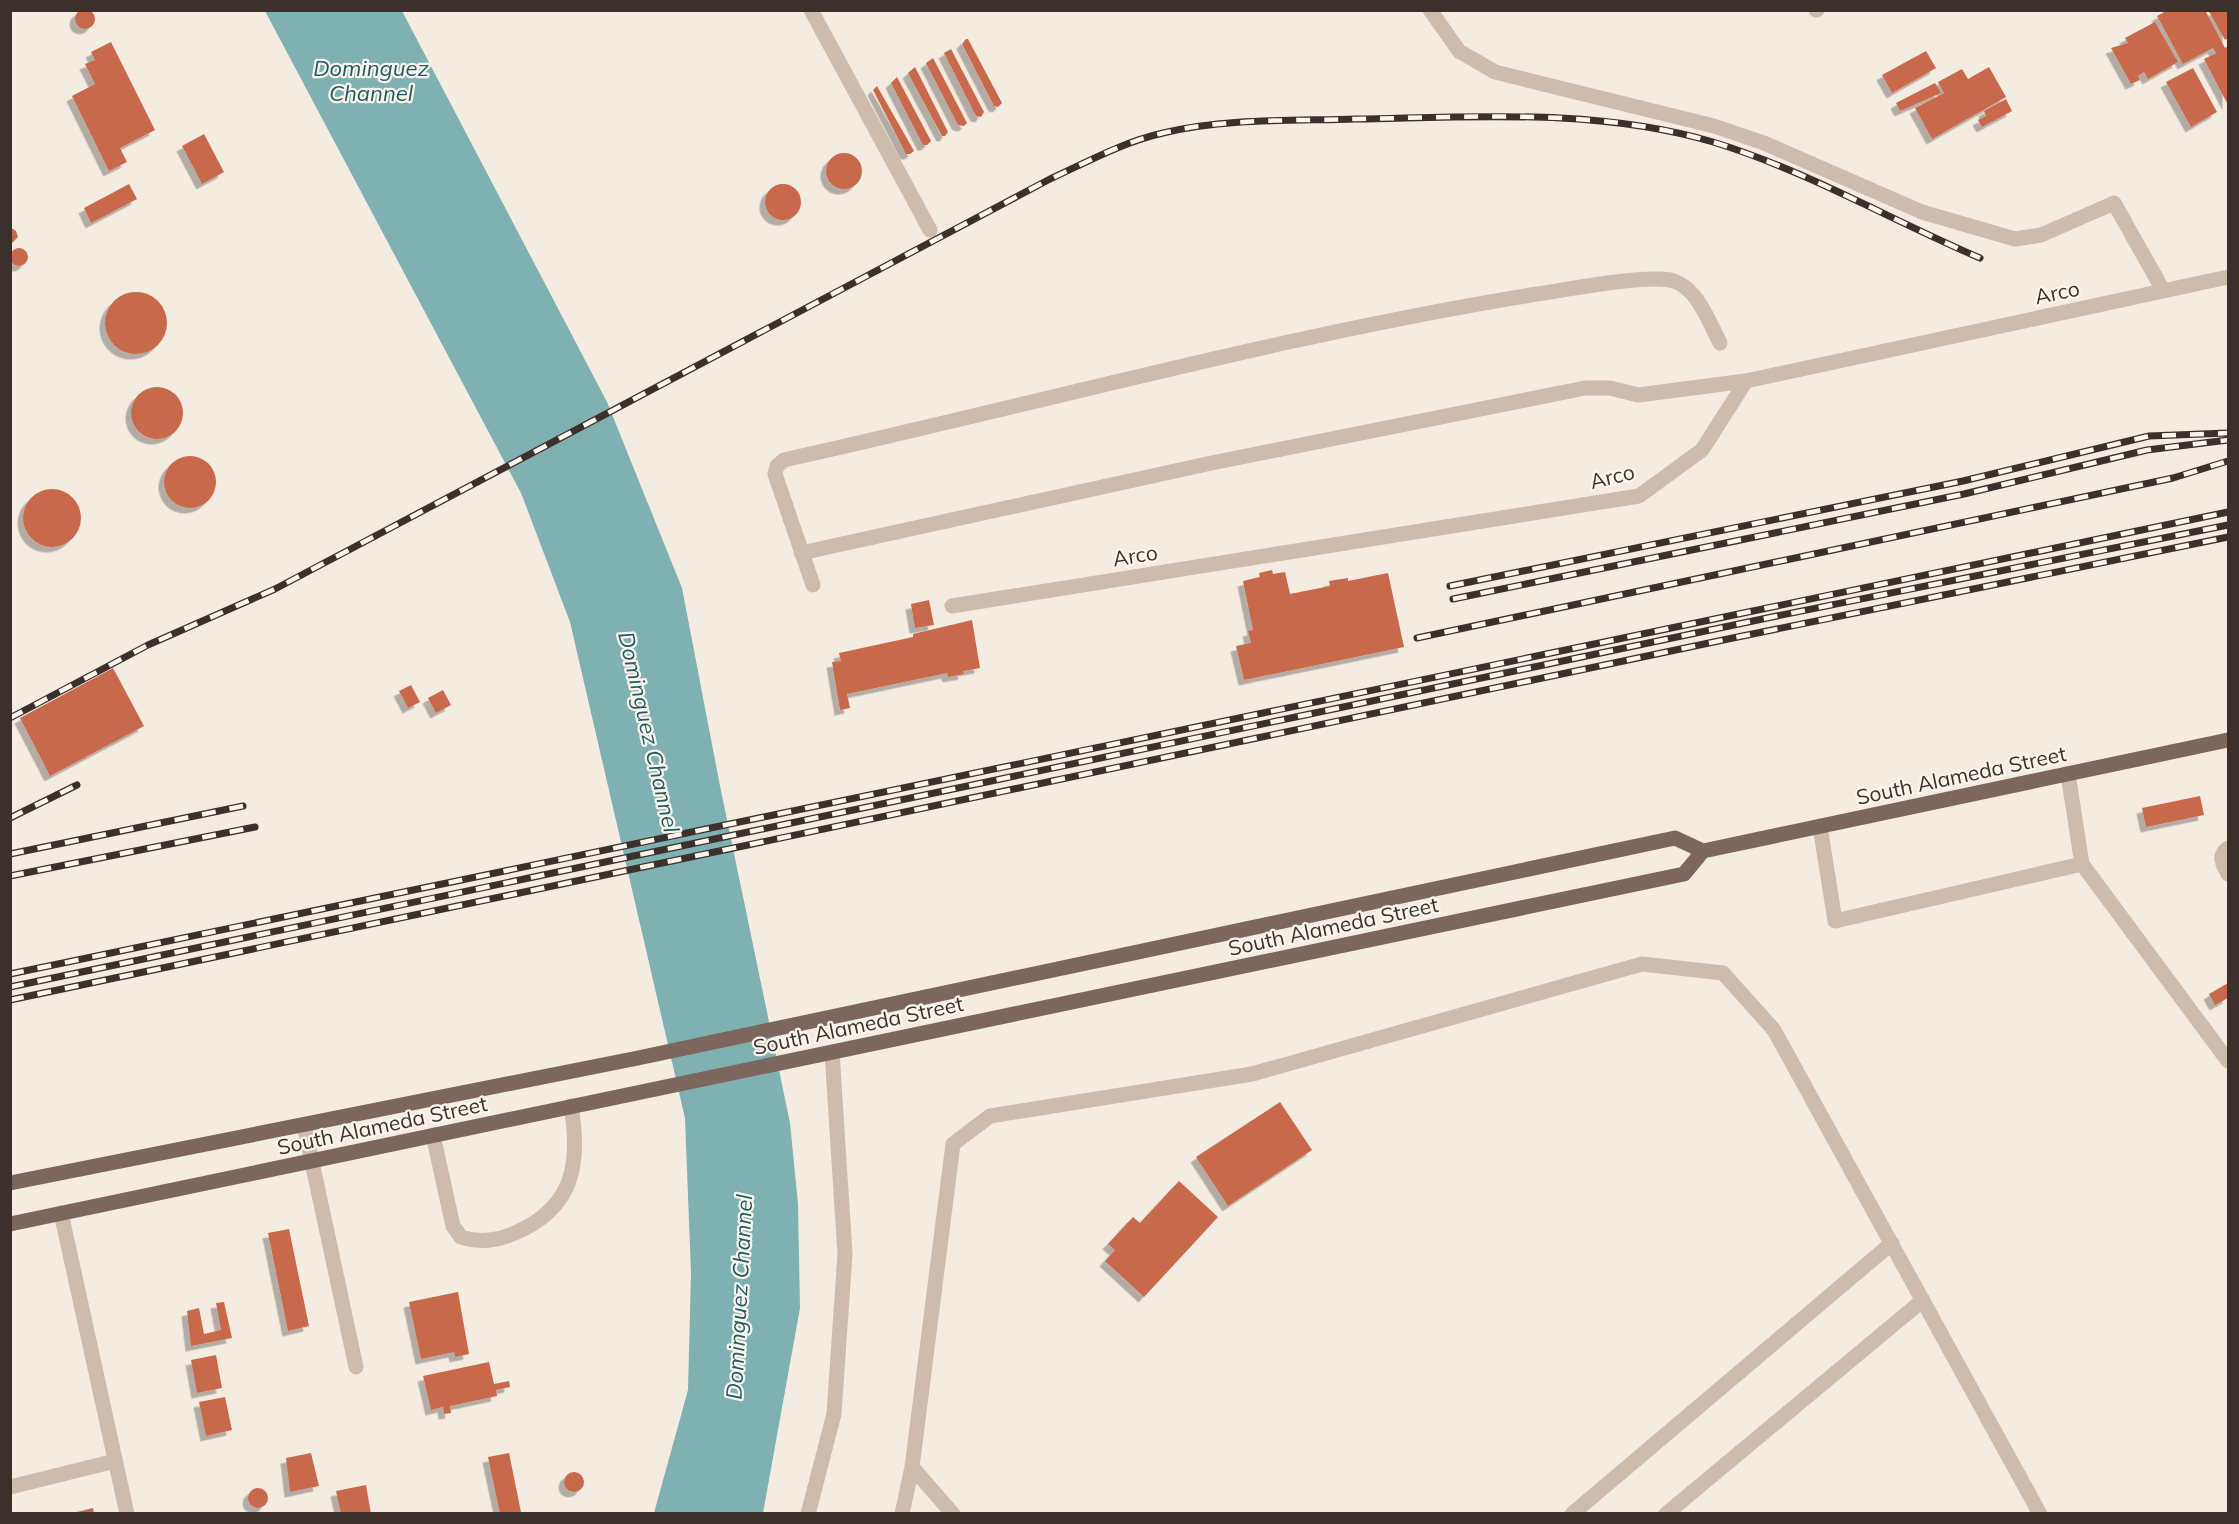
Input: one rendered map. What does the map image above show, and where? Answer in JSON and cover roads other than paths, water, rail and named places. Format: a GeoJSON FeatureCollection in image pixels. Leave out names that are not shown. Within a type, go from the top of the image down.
{"type":"FeatureCollection","features":[{"type":"Feature","properties":{"kind":"main road","name":"South Alameda Street"},"geometry":{"type":"LineString","coordinates":[[10,1183],[638,1058],[1675,838],[1703,851],[2229,740]]}},
{"type":"Feature","properties":{"kind":"main road","name":"South Alameda Street"},"geometry":{"type":"LineString","coordinates":[[10,1224],[1684,874],[1703,851]]}},
{"type":"Feature","properties":{"kind":"lane"},"geometry":{"type":"LineString","coordinates":[[811,10],[930,230]]}},
{"type":"Feature","properties":{"kind":"lane"},"geometry":{"type":"LineString","coordinates":[[1430,10],[1459,51],[1495,72],[1714,126],[1764,143],[1922,212],[2015,239],[2042,235],[2114,203],[2163,290]]}},
{"type":"Feature","properties":{"kind":"lane"},"geometry":{"type":"LineString","coordinates":[[813,585],[775,474],[777,466],[784,460],[933,427],[1182,365],[1434,311],[1599,284],[1672,280],[1686,287],[1720,343]]}},
{"type":"Feature","properties":{"kind":"lane","name":"Arco"},"geometry":{"type":"LineString","coordinates":[[952,606],[1639,495],[1702,450],[1746,381],[2163,290],[2227,282]]}},
{"type":"Feature","properties":{"kind":"lane"},"geometry":{"type":"LineString","coordinates":[[801,553],[1207,464],[1585,388],[1610,388],[1638,395],[1746,381]]}},
{"type":"Feature","properties":{"kind":"lane"},"geometry":{"type":"LineString","coordinates":[[2068,774],[2082,864],[2229,1061]]}},
{"type":"Feature","properties":{"kind":"lane"},"geometry":{"type":"LineString","coordinates":[[1820,826],[1835,921],[2082,864]]}},
{"type":"Feature","properties":{"kind":"lane"},"geometry":{"type":"LineString","coordinates":[[2229,848],[2222,854],[2221,860],[2229,874]]}},
{"type":"Feature","properties":{"kind":"lane"},"geometry":{"type":"LineString","coordinates":[[902,1514],[912,1467],[940,1228],[953,1144],[990,1116],[1252,1074],[1642,964],[1723,973],[1774,1030],[2040,1514]]}},
{"type":"Feature","properties":{"kind":"lane"},"geometry":{"type":"LineString","coordinates":[[808,1514],[834,1413],[845,1254],[826,1053]]}},
{"type":"Feature","properties":{"kind":"lane"},"geometry":{"type":"LineString","coordinates":[[433,1135],[453,1227],[461,1237],[483,1242],[511,1235],[533,1225],[547,1216],[558,1202],[566,1189],[576,1147],[572,1106]]}},
{"type":"Feature","properties":{"kind":"lane"},"geometry":{"type":"LineString","coordinates":[[304,1125],[356,1367]]}},
{"type":"Feature","properties":{"kind":"lane"},"geometry":{"type":"LineString","coordinates":[[61,1214],[127,1514]]}},
{"type":"Feature","properties":{"kind":"lane"},"geometry":{"type":"LineString","coordinates":[[1572,1514],[1892,1244]]}},
{"type":"Feature","properties":{"kind":"lane"},"geometry":{"type":"LineString","coordinates":[[1666,1514],[1923,1300]]}},
{"type":"Feature","properties":{"kind":"lane"},"geometry":{"type":"LineString","coordinates":[[10,1487],[115,1461]]}},
{"type":"Feature","properties":{"kind":"lane"},"geometry":{"type":"LineString","coordinates":[[912,1467],[953,1514]]}},
{"type":"Feature","properties":{"kind":"water","name":"Dominguez Channel"},"geometry":{"type":"Polygon","coordinates":[[[265,11],[402,11],[607,402],[682,588],[720,786],[790,1123],[798,1204],[800,1308],[763,1513],[654,1513],[688,1390],[691,1273],[685,1118],[570,622],[521,493],[265,11]]]}},
{"type":"Feature","properties":{"kind":"railway"},"geometry":{"type":"LineString","coordinates":[[10,718],[148,645],[275,589],[1050,179],[1119,147],[1163,133],[1187,128],[1259,121],[1490,116],[1581,119],[1625,124],[1669,131],[1747,153],[1814,181],[1980,258]]}},
{"type":"Feature","properties":{"kind":"railway"},"geometry":{"type":"LineString","coordinates":[[1450,586],[1963,481],[2149,436],[2228,433]]}},
{"type":"Feature","properties":{"kind":"railway"},"geometry":{"type":"LineString","coordinates":[[1453,599],[1964,494],[2147,450],[2228,440]]}},
{"type":"Feature","properties":{"kind":"railway"},"geometry":{"type":"LineString","coordinates":[[1417,638],[2173,478],[2228,461]]}},
{"type":"Feature","properties":{"kind":"railway"},"geometry":{"type":"LineString","coordinates":[[10,974],[2228,512]]}},
{"type":"Feature","properties":{"kind":"railway"},"geometry":{"type":"LineString","coordinates":[[10,987],[1772,617],[2228,525]]}},
{"type":"Feature","properties":{"kind":"railway"},"geometry":{"type":"LineString","coordinates":[[10,1000],[1728,639],[2228,537]]}},
{"type":"Feature","properties":{"kind":"railway"},"geometry":{"type":"LineString","coordinates":[[10,818],[77,785]]}},
{"type":"Feature","properties":{"kind":"railway"},"geometry":{"type":"LineString","coordinates":[[10,854],[243,806]]}},
{"type":"Feature","properties":{"kind":"railway"},"geometry":{"type":"LineString","coordinates":[[10,876],[255,827]]}}]}
